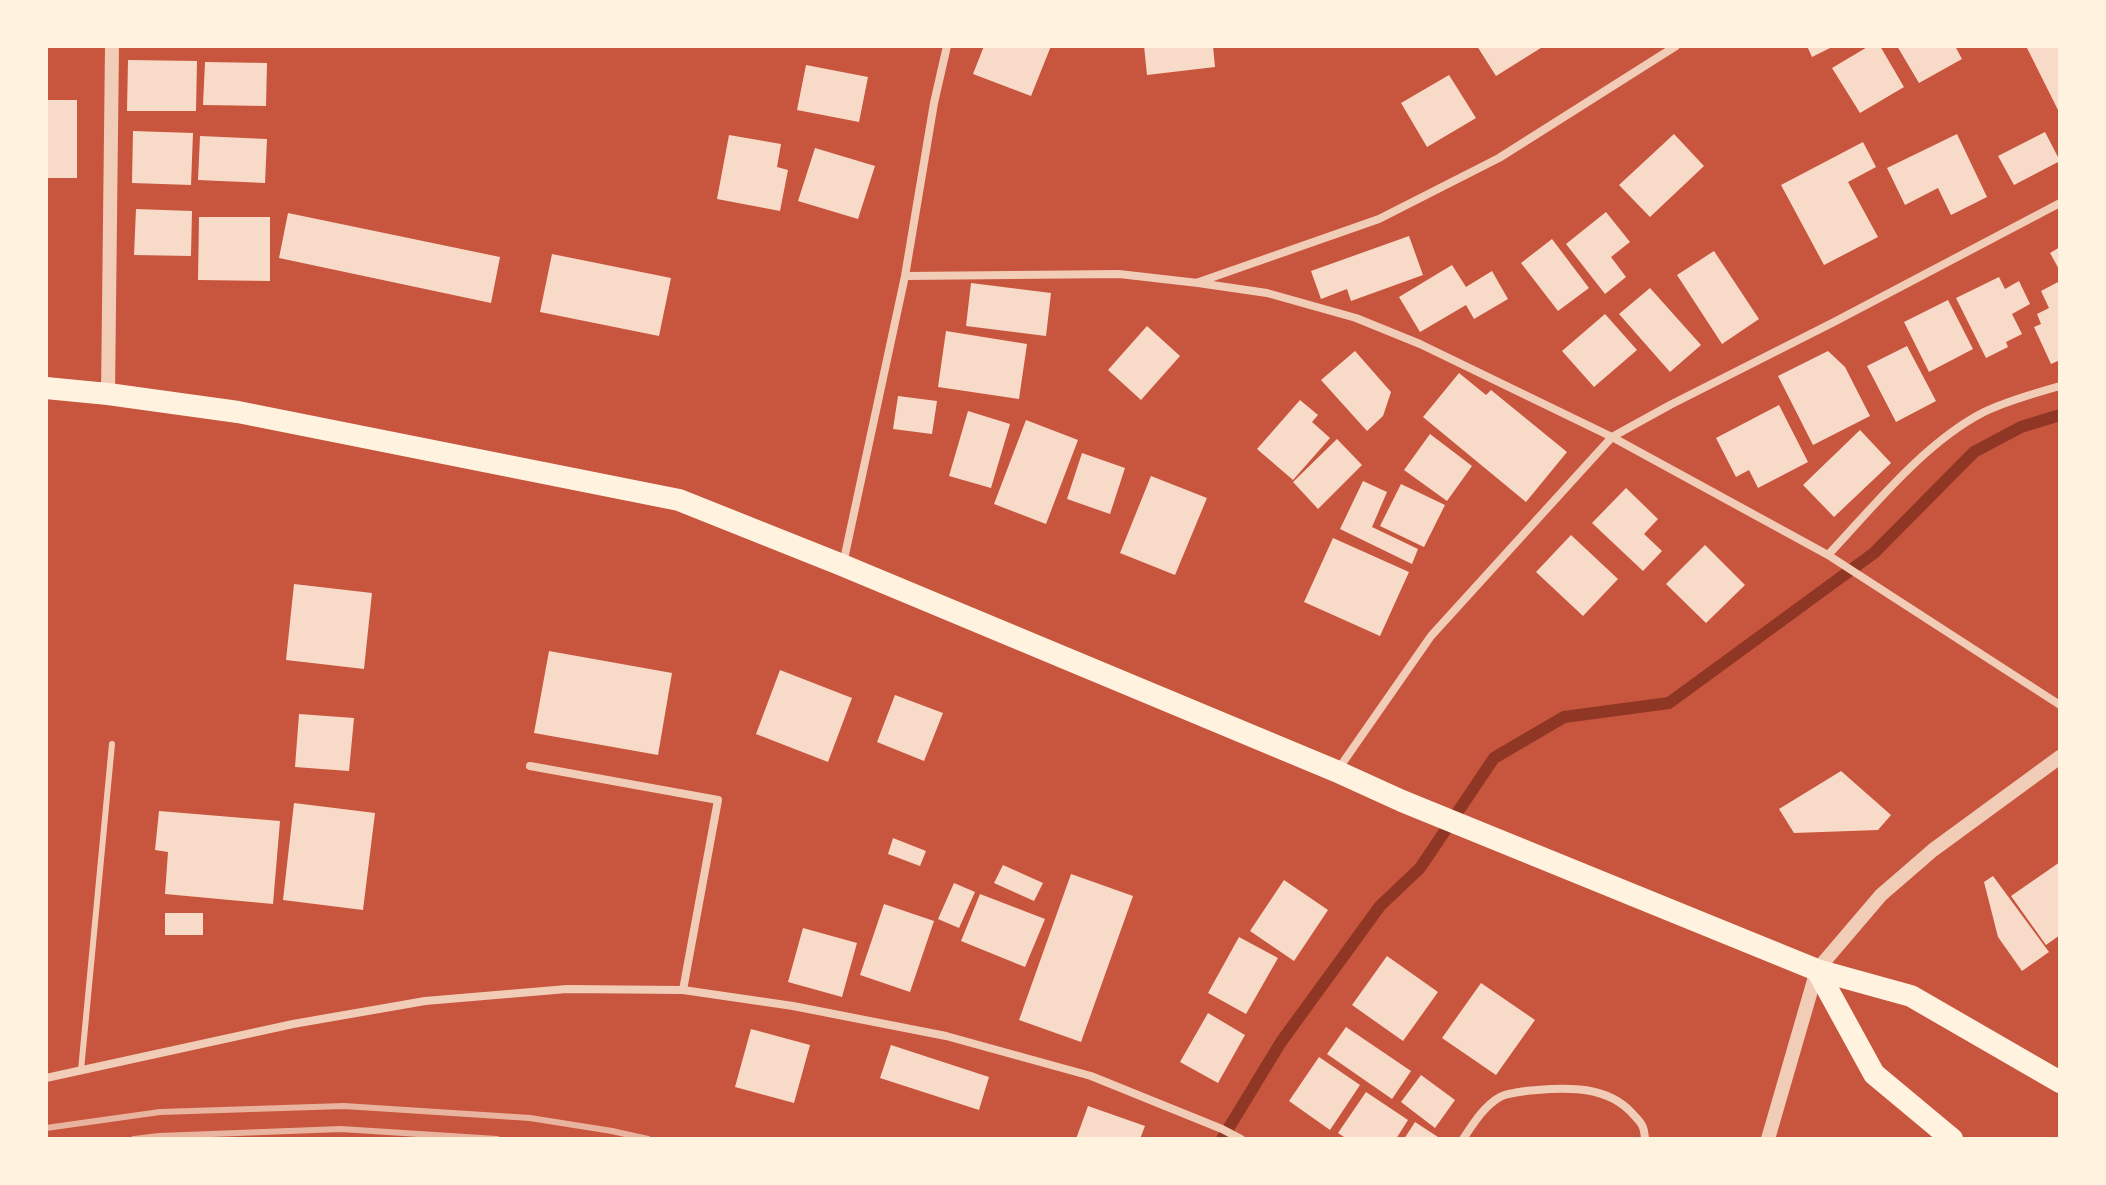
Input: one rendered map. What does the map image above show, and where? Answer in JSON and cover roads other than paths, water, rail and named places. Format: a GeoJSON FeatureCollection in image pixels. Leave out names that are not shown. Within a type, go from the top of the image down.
{"type":"FeatureCollection","features":[{"type":"Feature","properties":{"kind":"highway"},"geometry":{"type":"LineString","coordinates":[[46,388],[238,412],[679,500],[1817,970],[1911,996],[2060,1082]]}},
{"type":"Feature","properties":{"kind":"highway"},"geometry":{"type":"LineString","coordinates":[[1817,970],[1874,1074],[1952,1139]]}},
{"type":"Feature","properties":{"kind":"street"},"geometry":{"type":"LineString","coordinates":[[108,394],[112,46]]}},
{"type":"Feature","properties":{"kind":"street"},"geometry":{"type":"LineString","coordinates":[[842,565],[905,276],[934,103],[947,46]]}},
{"type":"Feature","properties":{"kind":"street"},"geometry":{"type":"LineString","coordinates":[[1198,283],[1379,219],[1499,158],[1676,46]]}},
{"type":"Feature","properties":{"kind":"street"},"geometry":{"type":"LineString","coordinates":[[1336,771],[1431,636],[1612,437],[2060,203]]}},
{"type":"Feature","properties":{"kind":"street"},"geometry":{"type":"LineString","coordinates":[[905,276],[1119,274],[1267,293],[1356,318],[1420,344],[1612,437],[1828,555],[2060,705]]}},
{"type":"Feature","properties":{"kind":"street"},"geometry":{"type":"LineString","coordinates":[[1828,555],[1885,493],[1952,431],[1985,412],[2060,386]]}},
{"type":"Feature","properties":{"kind":"street"},"geometry":{"type":"LineString","coordinates":[[1768,1139],[1817,970],[1881,895],[1933,850],[2060,757]]}},
{"type":"Feature","properties":{"kind":"street"},"geometry":{"type":"LineString","coordinates":[[530,766],[718,800],[683,990]]}},
{"type":"Feature","properties":{"kind":"street"},"geometry":{"type":"LineString","coordinates":[[46,1078],[293,1024],[425,1001],[567,989],[683,990],[793,1006],[946,1036],[1091,1076],[1241,1139]]}},
{"type":"Feature","properties":{"kind":"street"},"geometry":{"type":"LineString","coordinates":[[1463,1139],[1481,1114],[1501,1096],[1560,1088],[1592,1091],[1620,1100],[1644,1126],[1645,1139]]}},
{"type":"Feature","properties":{"kind":"lane"},"geometry":{"type":"LineString","coordinates":[[81,1070],[112,744]]}},
{"type":"Feature","properties":{"kind":"waterway"},"geometry":{"type":"LineString","coordinates":[[1222,1139],[1281,1042],[1380,906],[1420,868],[1494,758],[1564,717],[1669,703],[1874,553],[1974,452],[2021,427],[2060,415]]}},
{"type":"Feature","properties":{"kind":"railway"},"geometry":{"type":"LineString","coordinates":[[46,1128],[160,1112],[344,1106],[530,1118],[648,1139]]}},
{"type":"Feature","properties":{"kind":"railway"},"geometry":{"type":"LineString","coordinates":[[134,1139],[341,1129],[497,1139]]}}]}
